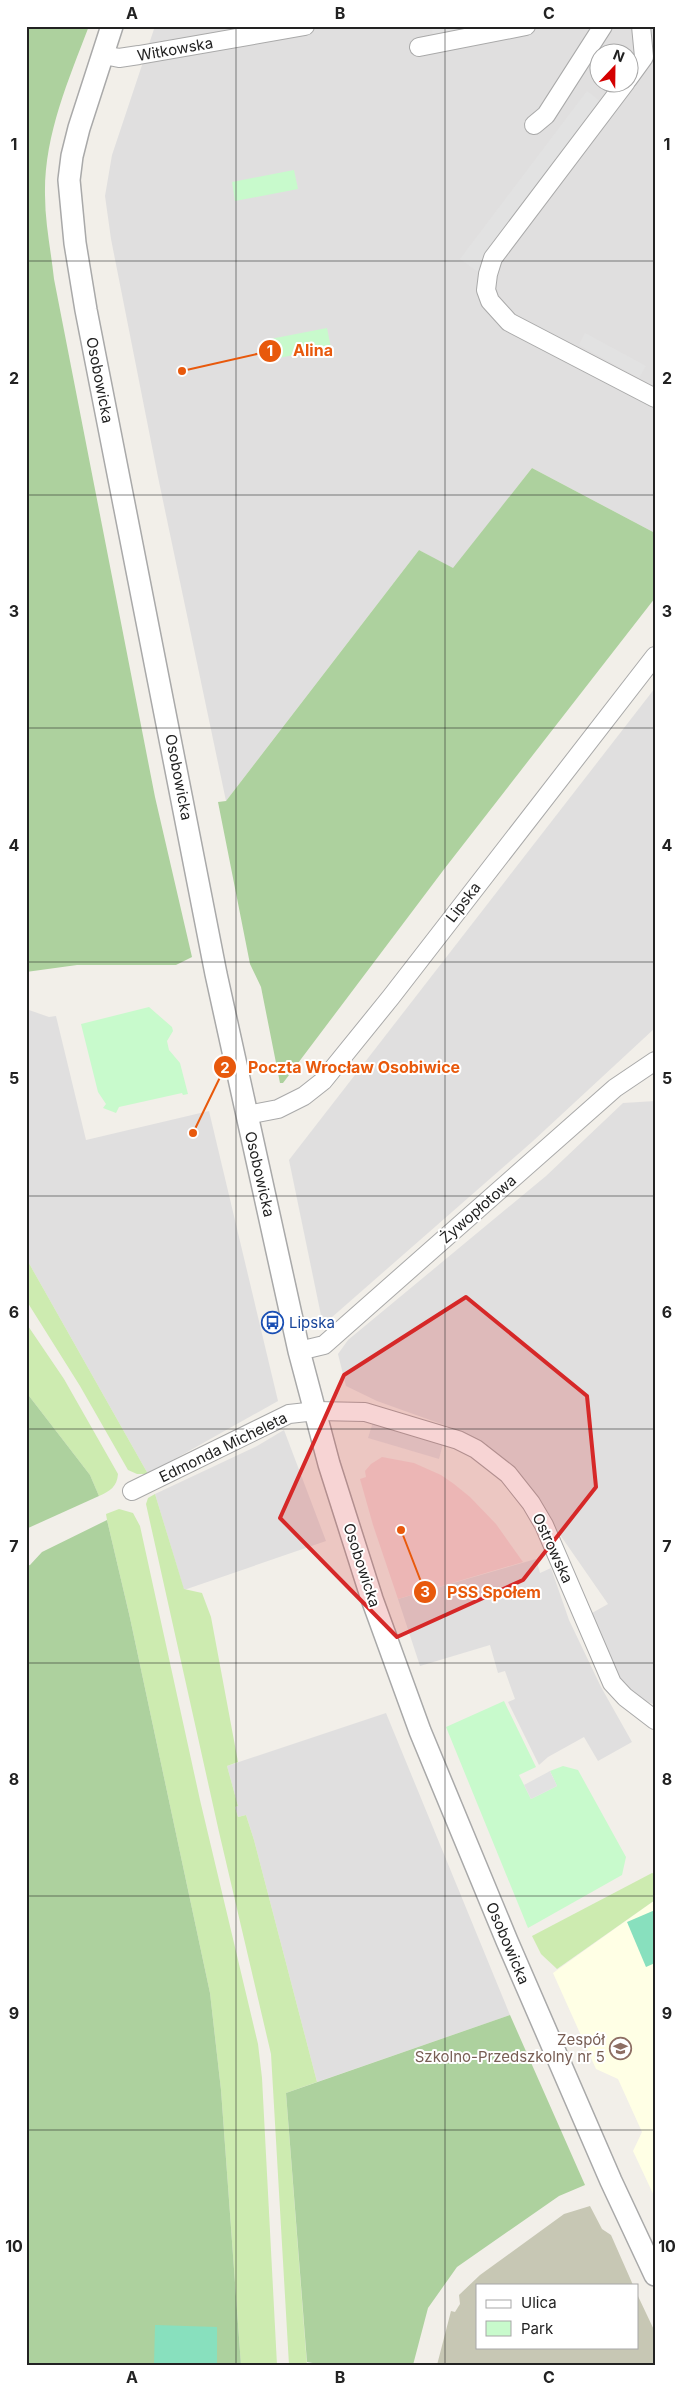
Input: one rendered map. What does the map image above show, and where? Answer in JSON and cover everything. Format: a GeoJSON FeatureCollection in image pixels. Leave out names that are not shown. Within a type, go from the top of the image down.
{"type":"FeatureCollection","features":[{"type":"Feature","properties":{"kind":"street","name":"Osobowicka"},"geometry":{"type":"LineString","coordinates":[[112,26],[72,156],[69,180],[74,243],[216,974],[299,1351],[329,1464],[372,1599],[420,1731],[507,1941],[608,2176],[655,2275]]}},
{"type":"Feature","properties":{"kind":"street"},"geometry":{"type":"LineString","coordinates":[[419,47],[526,26]]}},
{"type":"Feature","properties":{"kind":"street"},"geometry":{"type":"LineString","coordinates":[[534,125],[546,115],[604,26]]}},
{"type":"Feature","properties":{"kind":"street"},"geometry":{"type":"LineString","coordinates":[[638,70],[649,61],[641,26]]}},
{"type":"Feature","properties":{"kind":"street","name":"Witkowska"},"geometry":{"type":"LineString","coordinates":[[104,54],[119,58],[299,27]]}},
{"type":"Feature","properties":{"kind":"street"},"geometry":{"type":"LineString","coordinates":[[618,92],[493,258],[486,290],[490,301],[509,322],[655,398]]}},
{"type":"Feature","properties":{"kind":"street","name":"Lipska"},"geometry":{"type":"LineString","coordinates":[[247,1115],[278,1109],[304,1096],[323,1080],[391,996],[655,656]]}},
{"type":"Feature","properties":{"kind":"street","name":"Żywopłotowa"},"geometry":{"type":"LineString","coordinates":[[299,1351],[324,1345],[615,1088],[652,1067]]}},
{"type":"Feature","properties":{"kind":"street","name":"Edmonda Micheleta"},"geometry":{"type":"LineString","coordinates":[[132,1492],[280,1418],[290,1414],[316,1410]]}},
{"type":"Feature","properties":{"kind":"street","name":"Ostrowska"},"geometry":{"type":"LineString","coordinates":[[316,1410],[365,1412],[440,1434],[476,1450],[508,1474],[531,1503],[544,1525],[612,1684],[625,1697],[655,1720]]}},
{"type":"Feature","properties":{"kind":"highlighted area"},"geometry":{"type":"Polygon","coordinates":[[[466,1297],[587,1396],[596,1487],[523,1580],[397,1637],[280,1518],[344,1375],[466,1297]]]}},
{"type":"Feature","properties":{"kind":"shaded area"},"geometry":{"type":"Polygon","coordinates":[[[155,26],[655,26],[655,533],[532,468],[453,569],[419,550],[226,801],[158,477],[111,239],[105,196],[112,155],[155,26]]]}},
{"type":"Feature","properties":{"kind":"shaded area"},"geometry":{"type":"Polygon","coordinates":[[[431,26],[482,26],[433,35],[431,26]]]}},
{"type":"Feature","properties":{"kind":"shaded area"},"geometry":{"type":"Polygon","coordinates":[[[587,91],[601,102],[497,239],[484,258],[478,272],[460,259],[587,91]]]}},
{"type":"Feature","properties":{"kind":"shaded area"},"geometry":{"type":"Polygon","coordinates":[[[585,333],[646,366],[639,378],[579,345],[585,333]]]}},
{"type":"Feature","properties":{"kind":"shaded area"},"geometry":{"type":"Polygon","coordinates":[[[655,688],[655,1028],[533,1141],[323,1325],[289,1160],[655,688]]]}},
{"type":"Feature","properties":{"kind":"shaded area"},"geometry":{"type":"Polygon","coordinates":[[[26,1009],[49,1017],[56,1016],[86,1140],[209,1111],[278,1401],[148,1474],[26,1258],[26,1009]]]}},
{"type":"Feature","properties":{"kind":"shaded area"},"geometry":{"type":"Polygon","coordinates":[[[655,1101],[655,1705],[639,1698],[619,1680],[592,1613],[608,1604],[511,1464],[458,1430],[377,1401],[346,1386],[338,1354],[348,1340],[546,1176],[623,1103],[655,1101]]]}},
{"type":"Feature","properties":{"kind":"shaded area"},"geometry":{"type":"Polygon","coordinates":[[[373,1422],[443,1444],[439,1459],[368,1438],[373,1422]]]}},
{"type":"Feature","properties":{"kind":"shaded area"},"geometry":{"type":"Polygon","coordinates":[[[284,1430],[326,1541],[184,1590],[155,1494],[257,1446],[284,1430]]]}},
{"type":"Feature","properties":{"kind":"shaded area"},"geometry":{"type":"Polygon","coordinates":[[[382,1457],[414,1463],[441,1475],[454,1484],[470,1497],[496,1524],[523,1562],[398,1599],[360,1479],[366,1477],[365,1471],[371,1464],[382,1457]]]}},
{"type":"Feature","properties":{"kind":"shaded area"},"geometry":{"type":"Polygon","coordinates":[[[536,1559],[540,1573],[551,1568],[569,1620],[601,1687],[632,1742],[598,1761],[584,1737],[548,1757],[539,1765],[508,1702],[515,1699],[505,1671],[498,1673],[490,1645],[420,1666],[398,1599],[536,1559]]]}},
{"type":"Feature","properties":{"kind":"shaded area"},"geometry":{"type":"Polygon","coordinates":[[[386,1713],[510,2015],[317,2082],[254,1840],[246,1815],[238,1817],[235,1807],[238,1806],[227,1766],[386,1713]]]}},
{"type":"Feature","properties":{"kind":"shaded area"},"geometry":{"type":"Polygon","coordinates":[[[550,1771],[557,1786],[531,1799],[524,1785],[550,1771]]]}},
{"type":"Feature","properties":{"kind":"shaded area","name":"Zespół Szkolno-Przedszkolny nr 5"},"geometry":{"type":"Polygon","coordinates":[[[655,1900],[655,2198],[633,2151],[642,2132],[618,2079],[596,2069],[553,1973],[655,1900]]]}},
{"type":"Feature","properties":{"kind":"shaded area"},"geometry":{"type":"Polygon","coordinates":[[[590,2206],[602,2229],[611,2235],[633,2284],[476,2284],[476,2348],[638,2348],[638,2296],[655,2332],[655,2365],[437,2365],[451,2311],[455,2312],[460,2304],[459,2295],[480,2275],[564,2214],[590,2206]]]}},
{"type":"Feature","properties":{"kind":"green space"},"geometry":{"type":"Polygon","coordinates":[[[26,26],[89,26],[59,109],[48,151],[45,195],[46,216],[54,279],[155,797],[192,957],[176,965],[77,965],[26,972],[26,26]]]}},
{"type":"Feature","properties":{"kind":"green space"},"geometry":{"type":"Polygon","coordinates":[[[294,170],[298,189],[235,201],[232,182],[294,170]]]}},
{"type":"Feature","properties":{"kind":"green space"},"geometry":{"type":"Polygon","coordinates":[[[327,328],[331,348],[268,360],[265,340],[327,328]]]}},
{"type":"Feature","properties":{"kind":"green space"},"geometry":{"type":"Polygon","coordinates":[[[532,468],[655,533],[655,598],[445,868],[283,1083],[280,1083],[261,987],[250,964],[218,802],[226,801],[419,550],[453,568],[532,468]]]}},
{"type":"Feature","properties":{"kind":"green space"},"geometry":{"type":"Polygon","coordinates":[[[149,1007],[172,1027],[173,1031],[167,1041],[169,1050],[180,1063],[188,1094],[183,1095],[182,1093],[119,1107],[116,1113],[103,1108],[106,1104],[98,1092],[81,1024],[149,1007]]]}},
{"type":"Feature","properties":{"kind":"green space"},"geometry":{"type":"Polygon","coordinates":[[[26,1258],[148,1474],[137,1474],[128,1470],[80,1386],[26,1300],[26,1258]]]}},
{"type":"Feature","properties":{"kind":"green space"},"geometry":{"type":"Polygon","coordinates":[[[26,1323],[64,1379],[118,1474],[112,1488],[99,1496],[90,1475],[26,1392],[26,1323]]]}},
{"type":"Feature","properties":{"kind":"green space"},"geometry":{"type":"Polygon","coordinates":[[[26,1392],[90,1475],[99,1496],[26,1529],[26,1392]]]}},
{"type":"Feature","properties":{"kind":"green space"},"geometry":{"type":"Polygon","coordinates":[[[155,1494],[184,1589],[202,1593],[211,1617],[238,1762],[227,1766],[238,1806],[235,1807],[238,1817],[246,1815],[254,1840],[317,2082],[286,2093],[307,2365],[289,2365],[271,2054],[219,1832],[146,1504],[148,1498],[155,1494]]]}},
{"type":"Feature","properties":{"kind":"green space"},"geometry":{"type":"Polygon","coordinates":[[[119,1509],[133,1513],[140,1526],[200,1800],[258,2044],[262,2078],[277,2365],[241,2365],[221,2090],[210,1993],[130,1618],[107,1520],[106,1514],[119,1509]]]}},
{"type":"Feature","properties":{"kind":"green space"},"geometry":{"type":"Polygon","coordinates":[[[107,1520],[130,1618],[210,1993],[221,2090],[241,2365],[26,2365],[26,1566],[30,1565],[42,1552],[107,1520]]]}},
{"type":"Feature","properties":{"kind":"green space"},"geometry":{"type":"Polygon","coordinates":[[[504,1701],[536,1767],[519,1775],[531,1799],[557,1786],[550,1771],[563,1766],[578,1770],[626,1857],[622,1875],[528,1928],[446,1727],[504,1701]]]}},
{"type":"Feature","properties":{"kind":"green space"},"geometry":{"type":"Polygon","coordinates":[[[652,1873],[655,1874],[655,1900],[557,1969],[541,1954],[532,1936],[652,1873]]]}},
{"type":"Feature","properties":{"kind":"green space"},"geometry":{"type":"Polygon","coordinates":[[[655,1910],[655,1963],[646,1967],[627,1922],[655,1910]]]}},
{"type":"Feature","properties":{"kind":"green space"},"geometry":{"type":"Polygon","coordinates":[[[510,2015],[585,2185],[559,2196],[457,2267],[428,2308],[413,2365],[324,2365],[307,2362],[286,2093],[510,2015]]]}},
{"type":"Feature","properties":{"kind":"green space"},"geometry":{"type":"Polygon","coordinates":[[[155,2325],[217,2327],[217,2365],[154,2365],[155,2325]]]}},
{"type":"Feature","properties":{"kind":"place","name":"Alina"},"geometry":{"type":"Point","coordinates":[182,371]}},
{"type":"Feature","properties":{"kind":"place","name":"Poczta Wrocław Osobiwice"},"geometry":{"type":"Point","coordinates":[193,1133]}},
{"type":"Feature","properties":{"kind":"place","name":"Lipska"},"geometry":{"type":"Point","coordinates":[273,1322]}},
{"type":"Feature","properties":{"kind":"place","name":"PSS Społem"},"geometry":{"type":"Point","coordinates":[401,1530]}},
{"type":"Feature","properties":{"kind":"place","name":"Zespół Szkolno-Przedszkolny nr 5"},"geometry":{"type":"Point","coordinates":[621,2048]}}]}
